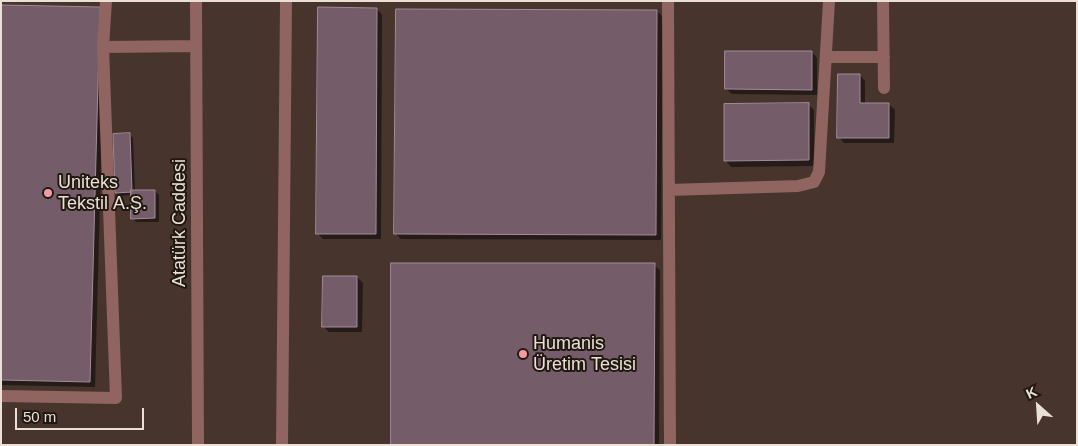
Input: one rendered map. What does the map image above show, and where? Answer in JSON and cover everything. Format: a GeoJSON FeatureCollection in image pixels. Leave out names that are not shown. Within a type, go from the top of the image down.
{"type":"FeatureCollection","features":[{"type":"Feature","properties":{"kind":"street"},"geometry":{"type":"LineString","coordinates":[[1,396],[116,398],[103,47],[106,1]]}},
{"type":"Feature","properties":{"kind":"street","name":"Atatürk Caddesi"},"geometry":{"type":"LineString","coordinates":[[196,1],[198,445]]}},
{"type":"Feature","properties":{"kind":"street"},"geometry":{"type":"LineString","coordinates":[[282,445],[286,1]]}},
{"type":"Feature","properties":{"kind":"street"},"geometry":{"type":"LineString","coordinates":[[668,1],[670,445]]}},
{"type":"Feature","properties":{"kind":"street"},"geometry":{"type":"LineString","coordinates":[[669,190],[798,186],[814,182],[819,172],[829,1]]}},
{"type":"Feature","properties":{"kind":"street"},"geometry":{"type":"LineString","coordinates":[[883,1],[884,88]]}},
{"type":"Feature","properties":{"kind":"street"},"geometry":{"type":"LineString","coordinates":[[103,47],[196,46]]}},
{"type":"Feature","properties":{"kind":"street"},"geometry":{"type":"LineString","coordinates":[[826,57],[884,56]]}},
{"type":"Feature","properties":{"kind":"shaded area"},"geometry":{"type":"Polygon","coordinates":[[[1,1],[1077,1],[1077,445],[1,445],[1,1]]]}},
{"type":"Feature","properties":{"kind":"building","name":"Uniteks Tekstil A.Ş."},"geometry":{"type":"Polygon","coordinates":[[[1,5],[100,7],[90,382],[1,380],[1,5]]]}},
{"type":"Feature","properties":{"kind":"building"},"geometry":{"type":"Polygon","coordinates":[[[318,7],[377,8],[376,234],[316,234],[318,7]]]}},
{"type":"Feature","properties":{"kind":"building"},"geometry":{"type":"Polygon","coordinates":[[[396,9],[657,10],[656,235],[394,234],[396,9]]]}},
{"type":"Feature","properties":{"kind":"building"},"geometry":{"type":"Polygon","coordinates":[[[725,51],[812,51],[812,90],[725,89],[725,51]]]}},
{"type":"Feature","properties":{"kind":"building"},"geometry":{"type":"Polygon","coordinates":[[[838,74],[860,74],[860,103],[889,103],[889,138],[837,138],[838,74]]]}},
{"type":"Feature","properties":{"kind":"building"},"geometry":{"type":"Polygon","coordinates":[[[809,103],[809,160],[724,161],[724,104],[809,103]]]}},
{"type":"Feature","properties":{"kind":"building"},"geometry":{"type":"Polygon","coordinates":[[[130,133],[132,192],[115,193],[113,134],[130,133]]]}},
{"type":"Feature","properties":{"kind":"building"},"geometry":{"type":"Polygon","coordinates":[[[131,190],[155,190],[155,218],[131,219],[131,190]]]}},
{"type":"Feature","properties":{"kind":"building","name":"Humanis Üretim Tesisi"},"geometry":{"type":"Polygon","coordinates":[[[391,263],[655,263],[654,445],[391,445],[391,263]]]}},
{"type":"Feature","properties":{"kind":"building"},"geometry":{"type":"Polygon","coordinates":[[[323,276],[357,276],[357,327],[322,327],[323,276]]]}},
{"type":"Feature","properties":{"kind":"place","name":"Uniteks Tekstil A.Ş."},"geometry":{"type":"Point","coordinates":[48,193]}},
{"type":"Feature","properties":{"kind":"place","name":"Humanis Üretim Tesisi"},"geometry":{"type":"Point","coordinates":[523,354]}}]}
